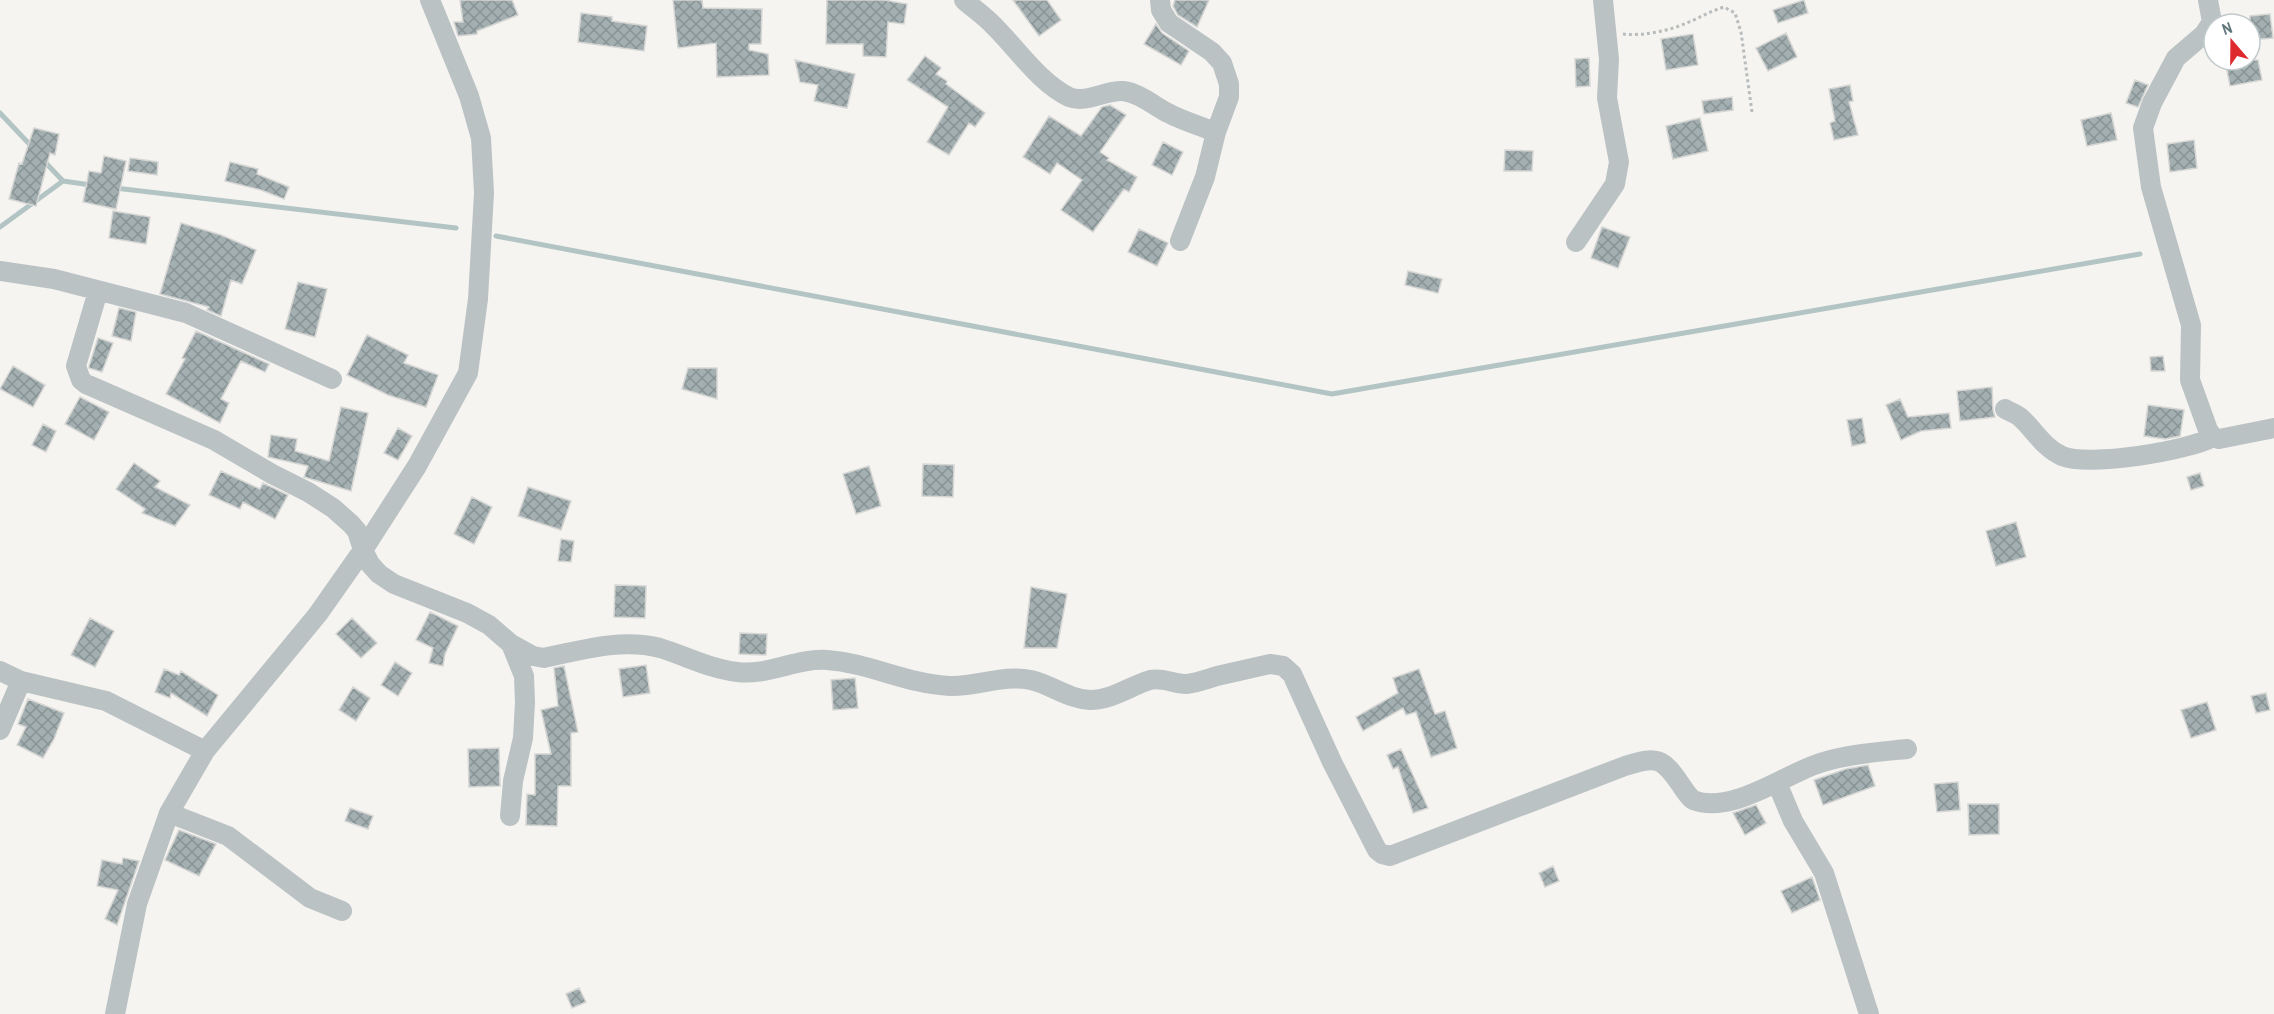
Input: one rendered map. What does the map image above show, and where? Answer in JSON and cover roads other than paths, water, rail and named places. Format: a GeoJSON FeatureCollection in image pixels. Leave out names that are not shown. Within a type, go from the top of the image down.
{"type":"FeatureCollection","features":[{"type":"Feature","properties":{"kind":"street"},"geometry":{"type":"LineString","coordinates":[[115,1014],[137,904],[169,813],[205,751],[318,614],[363,550],[417,466],[468,373],[478,299],[484,193],[481,138],[469,96],[430,0]]}},
{"type":"Feature","properties":{"kind":"street"},"geometry":{"type":"LineString","coordinates":[[964,0],[995,27],[1020,57],[1071,98],[1081,100],[1108,92],[1125,91],[1169,114],[1216,132]]}},
{"type":"Feature","properties":{"kind":"street"},"geometry":{"type":"LineString","coordinates":[[1160,0],[1161,10],[1169,23],[1212,52],[1222,63],[1229,84],[1229,97],[1216,132],[1205,177],[1180,241]]}},
{"type":"Feature","properties":{"kind":"street"},"geometry":{"type":"LineString","coordinates":[[1576,242],[1615,184],[1619,162],[1607,98],[1609,59],[1603,0]]}},
{"type":"Feature","properties":{"kind":"street"},"geometry":{"type":"LineString","coordinates":[[2208,0],[2212,22],[2204,34],[2176,58],[2152,103],[2143,128],[2151,187],[2191,325],[2190,380],[2208,430],[2213,437],[2219,439],[2274,428]]}},
{"type":"Feature","properties":{"kind":"street"},"geometry":{"type":"LineString","coordinates":[[0,271],[54,279],[186,313],[332,378]]}},
{"type":"Feature","properties":{"kind":"street"},"geometry":{"type":"LineString","coordinates":[[98,291],[76,366],[81,380],[214,440],[315,496],[357,531],[363,550],[379,574],[394,584],[467,613],[489,626],[511,644],[533,656],[543,658],[624,644],[641,645],[659,648],[701,663],[737,672],[757,673],[824,659],[848,662],[907,680],[941,685],[967,686],[1005,678],[1031,680],[1069,697],[1091,700],[1102,699],[1151,680],[1160,679],[1187,684],[1270,664],[1279,664],[1292,674],[1368,834],[1377,850],[1387,856],[1396,855],[1477,822],[1646,760],[1655,759],[1665,764],[1689,797],[1697,802],[1714,802],[1764,790],[1798,771],[1838,758],[1907,749]]}},
{"type":"Feature","properties":{"kind":"street"},"geometry":{"type":"LineString","coordinates":[[2005,409],[2020,417],[2040,441],[2064,456],[2103,459],[2154,454],[2200,445],[2213,437]]}},
{"type":"Feature","properties":{"kind":"street"},"geometry":{"type":"LineString","coordinates":[[510,816],[513,781],[523,738],[525,702],[524,676],[511,644]]}},
{"type":"Feature","properties":{"kind":"street"},"geometry":{"type":"LineString","coordinates":[[0,671],[21,681],[106,701],[205,751]]}},
{"type":"Feature","properties":{"kind":"street"},"geometry":{"type":"LineString","coordinates":[[0,730],[21,681]]}},
{"type":"Feature","properties":{"kind":"street"},"geometry":{"type":"LineString","coordinates":[[1777,783],[1793,821],[1824,873],[1869,1014]]}},
{"type":"Feature","properties":{"kind":"street"},"geometry":{"type":"LineString","coordinates":[[169,813],[228,836],[310,898],[342,911]]}},
{"type":"Feature","properties":{"kind":"waterway"},"geometry":{"type":"LineString","coordinates":[[0,113],[34,149]]}},
{"type":"Feature","properties":{"kind":"waterway"},"geometry":{"type":"LineString","coordinates":[[44,161],[63,181]]}},
{"type":"Feature","properties":{"kind":"waterway"},"geometry":{"type":"LineString","coordinates":[[0,227],[63,181],[91,185]]}},
{"type":"Feature","properties":{"kind":"waterway"},"geometry":{"type":"LineString","coordinates":[[115,188],[456,228]]}},
{"type":"Feature","properties":{"kind":"waterway"},"geometry":{"type":"LineString","coordinates":[[496,236],[1332,394],[2140,254]]}}]}
